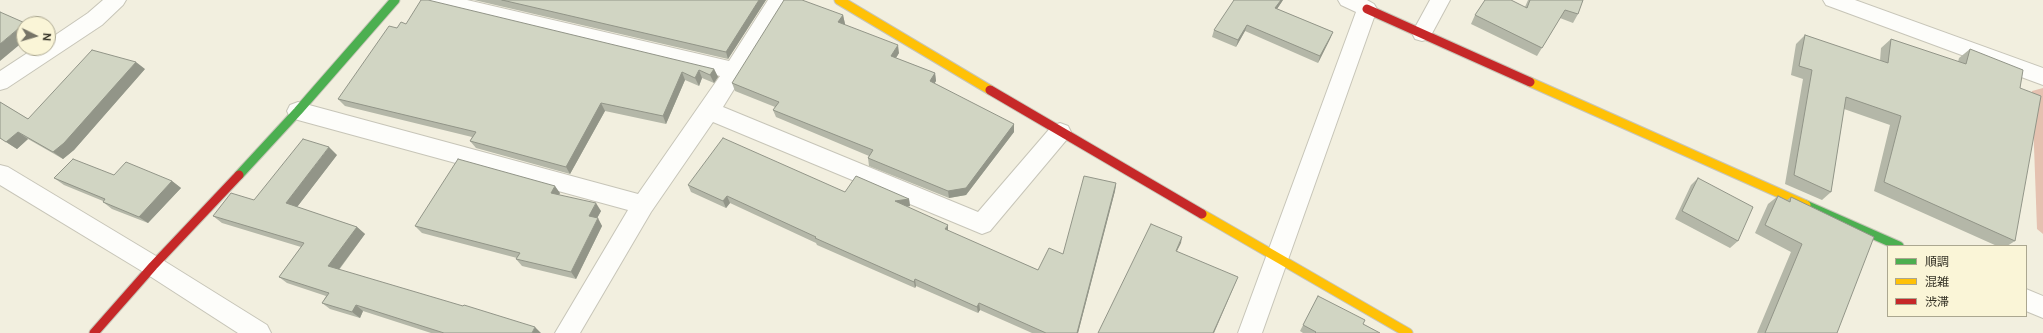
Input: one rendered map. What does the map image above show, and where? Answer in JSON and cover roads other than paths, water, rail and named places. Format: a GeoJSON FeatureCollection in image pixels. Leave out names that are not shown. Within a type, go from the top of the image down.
{"type":"FeatureCollection","features":[{"type":"Feature","properties":{"kind":"street"},"geometry":{"type":"LineString","coordinates":[[0,82],[95,19],[116,0]]}},
{"type":"Feature","properties":{"kind":"street"},"geometry":{"type":"LineString","coordinates":[[94,333],[134,286],[298,111],[395,0]]}},
{"type":"Feature","properties":{"kind":"street"},"geometry":{"type":"LineString","coordinates":[[434,0],[735,71]]}},
{"type":"Feature","properties":{"kind":"street"},"geometry":{"type":"LineString","coordinates":[[566,333],[643,205],[709,111],[779,0]]}},
{"type":"Feature","properties":{"kind":"street"},"geometry":{"type":"LineString","coordinates":[[839,0],[1060,132],[1408,333]]}},
{"type":"Feature","properties":{"kind":"street"},"geometry":{"type":"LineString","coordinates":[[1422,33],[1440,0]]}},
{"type":"Feature","properties":{"kind":"street"},"geometry":{"type":"LineString","coordinates":[[1833,0],[2043,77]]}},
{"type":"Feature","properties":{"kind":"street"},"geometry":{"type":"LineString","coordinates":[[1250,333],[1358,5],[1897,245]]}},
{"type":"Feature","properties":{"kind":"street"},"geometry":{"type":"LineString","coordinates":[[298,111],[643,205]]}},
{"type":"Feature","properties":{"kind":"street"},"geometry":{"type":"LineString","coordinates":[[709,111],[982,224],[1060,132]]}},
{"type":"Feature","properties":{"kind":"street"},"geometry":{"type":"LineString","coordinates":[[0,174],[153,266],[259,333]]}},
{"type":"Feature","properties":{"kind":"street"},"geometry":{"type":"LineString","coordinates":[[2027,300],[2043,307]]}}]}
